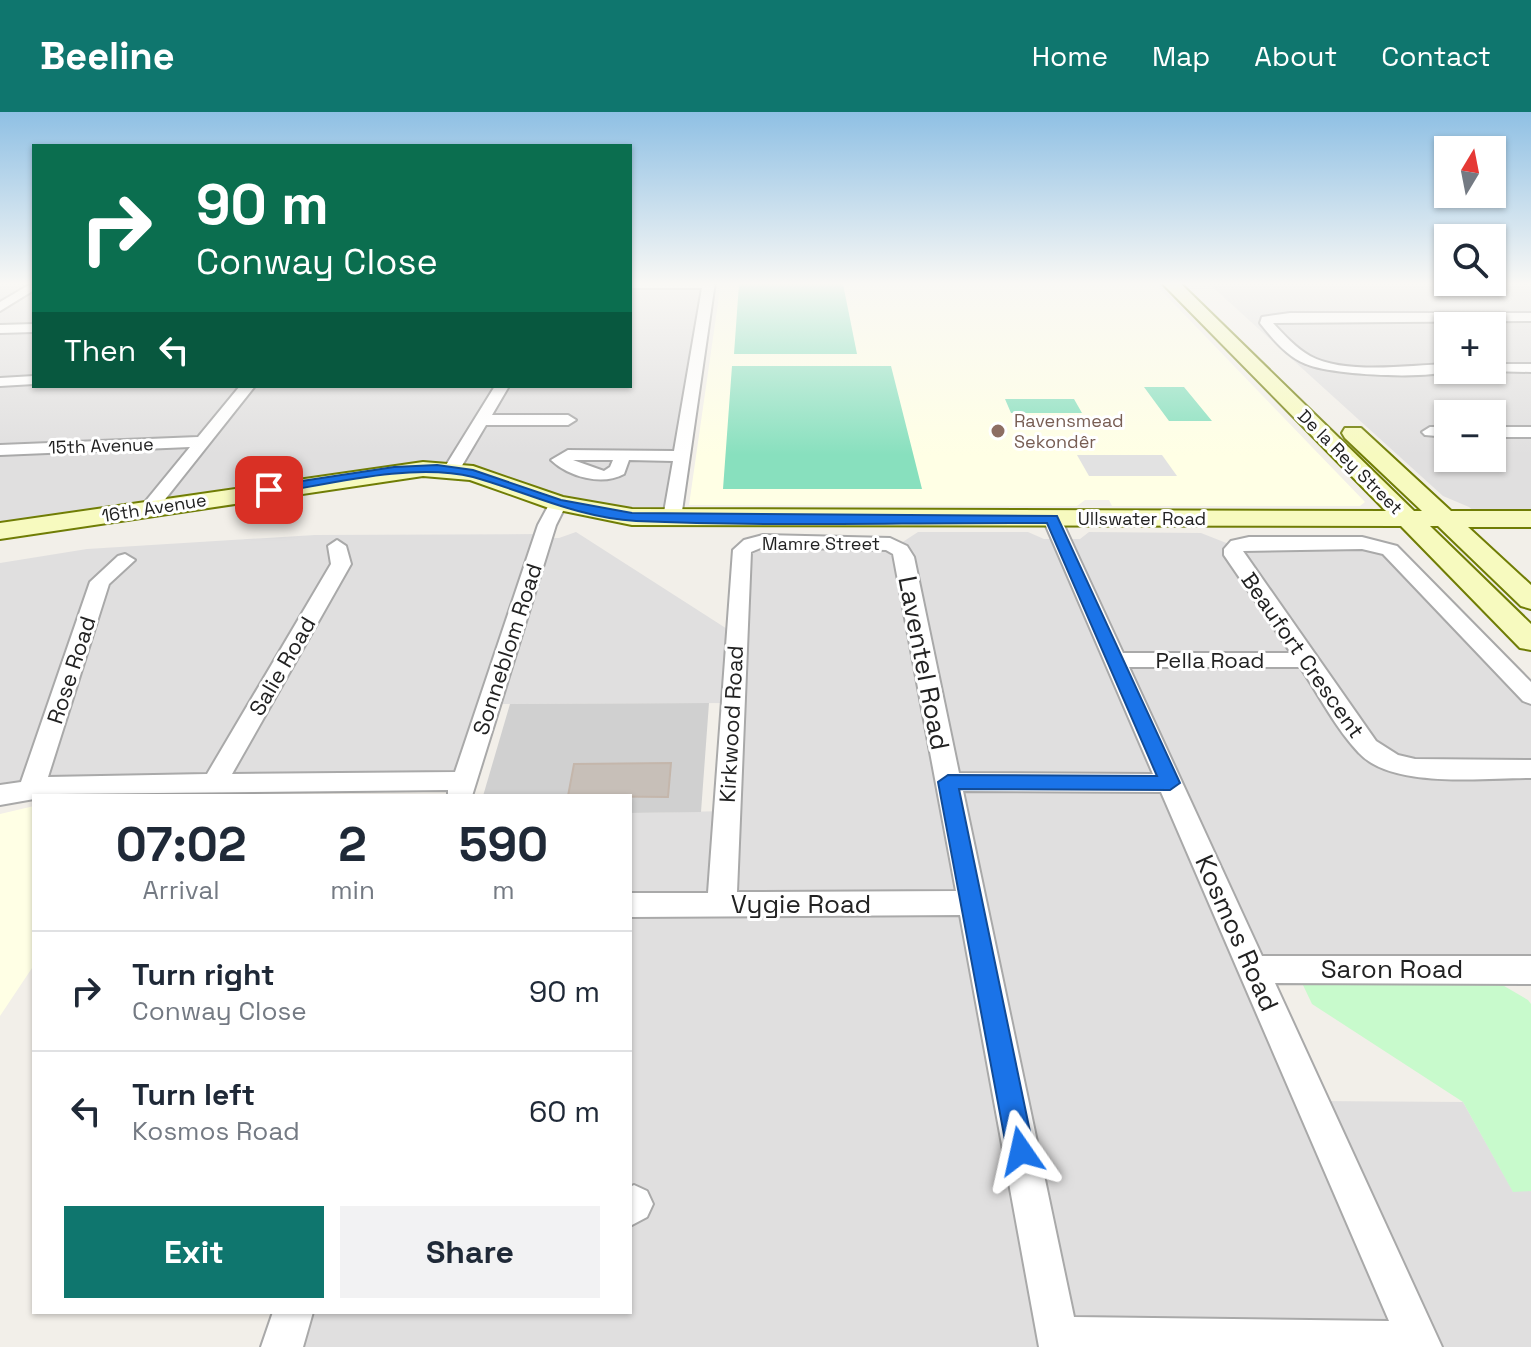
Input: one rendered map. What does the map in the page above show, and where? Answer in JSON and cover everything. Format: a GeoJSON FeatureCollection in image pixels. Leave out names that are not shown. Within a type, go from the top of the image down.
{"type":"FeatureCollection","features":[{"type":"Feature","properties":{"kind":"main road","name":"De la Rey Street"},"geometry":{"type":"LineString","coordinates":[[1227,340],[1531,641]]}},
{"type":"Feature","properties":{"kind":"main road"},"geometry":{"type":"LineString","coordinates":[[1253,340],[1287,372]]}},
{"type":"Feature","properties":{"kind":"main road","name":"De la Rey Street"},"geometry":{"type":"LineString","coordinates":[[1308,392],[1531,600]]}},
{"type":"Feature","properties":{"kind":"main road","name":"Ullswater Road"},"geometry":{"type":"LineString","coordinates":[[451,470],[484,476],[558,503],[611,514],[672,518],[1531,519]]}},
{"type":"Feature","properties":{"kind":"main road","name":"16th Avenue"},"geometry":{"type":"LineString","coordinates":[[0,531],[394,471],[451,470]]}},
{"type":"Feature","properties":{"kind":"street"},"geometry":{"type":"LineString","coordinates":[[672,518],[700,340]]}},
{"type":"Feature","properties":{"kind":"street"},"geometry":{"type":"LineString","coordinates":[[1284,340],[1303,357],[1318,364],[1340,368],[1434,368]]}},
{"type":"Feature","properties":{"kind":"street"},"geometry":{"type":"LineString","coordinates":[[1506,368],[1531,368]]}},
{"type":"Feature","properties":{"kind":"street"},"geometry":{"type":"LineString","coordinates":[[0,382],[32,380]]}},
{"type":"Feature","properties":{"kind":"street"},"geometry":{"type":"LineString","coordinates":[[149,508],[246,388]]}},
{"type":"Feature","properties":{"kind":"street"},"geometry":{"type":"LineString","coordinates":[[451,470],[501,388]]}},
{"type":"Feature","properties":{"kind":"street"},"geometry":{"type":"LineString","coordinates":[[481,420],[568,420]]}},
{"type":"Feature","properties":{"kind":"street"},"geometry":{"type":"LineString","coordinates":[[1506,432],[1531,432]]}},
{"type":"Feature","properties":{"kind":"street","name":"15th Avenue"},"geometry":{"type":"LineString","coordinates":[[0,450],[203,442]]}},
{"type":"Feature","properties":{"kind":"street"},"geometry":{"type":"LineString","coordinates":[[622,456],[681,456]]}},
{"type":"Feature","properties":{"kind":"street","name":"Sonneblom Road"},"geometry":{"type":"LineString","coordinates":[[462,789],[547,525],[558,503]]}},
{"type":"Feature","properties":{"kind":"street","name":"Kosmos Road"},"geometry":{"type":"LineString","coordinates":[[1052,519],[1420,1344]]}},
{"type":"Feature","properties":{"kind":"street","name":"Mamre Street"},"geometry":{"type":"LineString","coordinates":[[746,546],[763,541],[875,541],[896,547]]}},
{"type":"Feature","properties":{"kind":"street","name":"Beaufort Crescent"},"geometry":{"type":"LineString","coordinates":[[1531,696],[1399,556],[1384,547],[1362,543],[1249,543],[1233,549],[1234,555],[1367,747],[1387,761],[1415,768],[1531,769]]}},
{"type":"Feature","properties":{"kind":"street","name":"Salie Road"},"geometry":{"type":"LineString","coordinates":[[214,784],[341,564],[337,546]]}},
{"type":"Feature","properties":{"kind":"street","name":"Kirkwood Road"},"geometry":{"type":"LineString","coordinates":[[722,905],[740,555],[746,546]]}},
{"type":"Feature","properties":{"kind":"street","name":"Laventel Road"},"geometry":{"type":"LineString","coordinates":[[896,547],[904,557],[1059,1342]]}},
{"type":"Feature","properties":{"kind":"street","name":"Rose Road"},"geometry":{"type":"LineString","coordinates":[[32,788],[100,582],[125,560]]}},
{"type":"Feature","properties":{"kind":"street","name":"Pella Road"},"geometry":{"type":"LineString","coordinates":[[1115,660],[1306,660]]}},
{"type":"Feature","properties":{"kind":"street"},"geometry":{"type":"LineString","coordinates":[[948,782],[1170,783]]}},
{"type":"Feature","properties":{"kind":"street"},"geometry":{"type":"LineString","coordinates":[[0,795],[32,788],[70,785],[214,784],[462,789]]}},
{"type":"Feature","properties":{"kind":"street","name":"Vygie Road"},"geometry":{"type":"LineString","coordinates":[[632,905],[971,903]]}},
{"type":"Feature","properties":{"kind":"street","name":"Saron Road"},"geometry":{"type":"LineString","coordinates":[[1252,969],[1528,975]]}},
{"type":"Feature","properties":{"kind":"street"},"geometry":{"type":"LineString","coordinates":[[282,1347],[292,1314]]}},
{"type":"Feature","properties":{"kind":"street"},"geometry":{"type":"LineString","coordinates":[[1059,1342],[1420,1344]]}},
{"type":"Feature","properties":{"kind":"shaded area"},"geometry":{"type":"Polygon","coordinates":[[[0,340],[32,340],[32,388],[632,388],[632,340],[699,340],[671,518],[632,516],[462,471],[0,530],[0,340]]]}},
{"type":"Feature","properties":{"kind":"shaded area","name":"Ravensmead Sekondêr"},"geometry":{"type":"Polygon","coordinates":[[[713,340],[1209,340],[1365,502],[1360,506],[1112,506],[1109,500],[1085,500],[1077,506],[689,505],[713,340]]]}},
{"type":"Feature","properties":{"kind":"shaded area"},"geometry":{"type":"Polygon","coordinates":[[[1271,340],[1434,340],[1434,384],[1506,384],[1506,340],[1531,340],[1531,519],[1483,519],[1469,507],[1443,496],[1271,340]]]}},
{"type":"Feature","properties":{"kind":"shaded area"},"geometry":{"type":"Polygon","coordinates":[[[1077,455],[1162,455],[1177,476],[1089,476],[1077,455]]]}},
{"type":"Feature","properties":{"kind":"shaded area"},"geometry":{"type":"Polygon","coordinates":[[[576,532],[735,634],[731,703],[487,704],[461,783],[57,786],[0,796],[0,563],[87,549],[315,535],[542,534],[541,538],[559,538],[576,532]]]}},
{"type":"Feature","properties":{"kind":"shaded area"},"geometry":{"type":"Polygon","coordinates":[[[918,532],[1028,532],[1044,539],[1080,539],[1089,532],[1201,533],[1234,546],[1376,544],[1531,694],[1531,981],[1257,971],[1314,1101],[1463,1102],[1513,1191],[1531,1191],[1531,1347],[281,1347],[291,1314],[632,1314],[632,813],[729,811],[747,546],[895,547],[918,532]]]}},
{"type":"Feature","properties":{"kind":"shaded area"},"geometry":{"type":"Polygon","coordinates":[[[709,703],[701,812],[632,813],[632,794],[484,794],[510,704],[709,703]]]}},
{"type":"Feature","properties":{"kind":"shaded area"},"geometry":{"type":"Polygon","coordinates":[[[32,806],[32,968],[0,1016],[0,814],[32,806]]]}},
{"type":"Feature","properties":{"kind":"green space"},"geometry":{"type":"Polygon","coordinates":[[[735,340],[854,340],[857,354],[734,354],[735,340]]]}},
{"type":"Feature","properties":{"kind":"green space"},"geometry":{"type":"Polygon","coordinates":[[[732,366],[891,366],[922,489],[723,489],[732,366]]]}},
{"type":"Feature","properties":{"kind":"green space"},"geometry":{"type":"Polygon","coordinates":[[[1144,387],[1184,387],[1212,421],[1169,421],[1144,387]]]}},
{"type":"Feature","properties":{"kind":"green space"},"geometry":{"type":"Polygon","coordinates":[[[1005,399],[1074,399],[1082,413],[1011,413],[1005,399]]]}},
{"type":"Feature","properties":{"kind":"green space"},"geometry":{"type":"Polygon","coordinates":[[[1311,980],[1499,983],[1528,1000],[1531,1004],[1531,1191],[1513,1192],[1463,1102],[1312,1004],[1303,985],[1311,980]]]}},
{"type":"Feature","properties":{"kind":"building"},"geometry":{"type":"Polygon","coordinates":[[[671,763],[668,797],[568,794],[574,764],[671,763]]]}},
{"type":"Feature","properties":{"kind":"place","name":"Ravensmead Sekondêr"},"geometry":{"type":"Point","coordinates":[998,431]}},
{"type":"Feature","properties":{"kind":"route"},"geometry":{"type":"LineString","coordinates":[[269,490],[394,471],[437,469],[473,473],[558,503],[632,517],[1052,519],[1170,783],[948,782],[1021,1151]]}}]}
